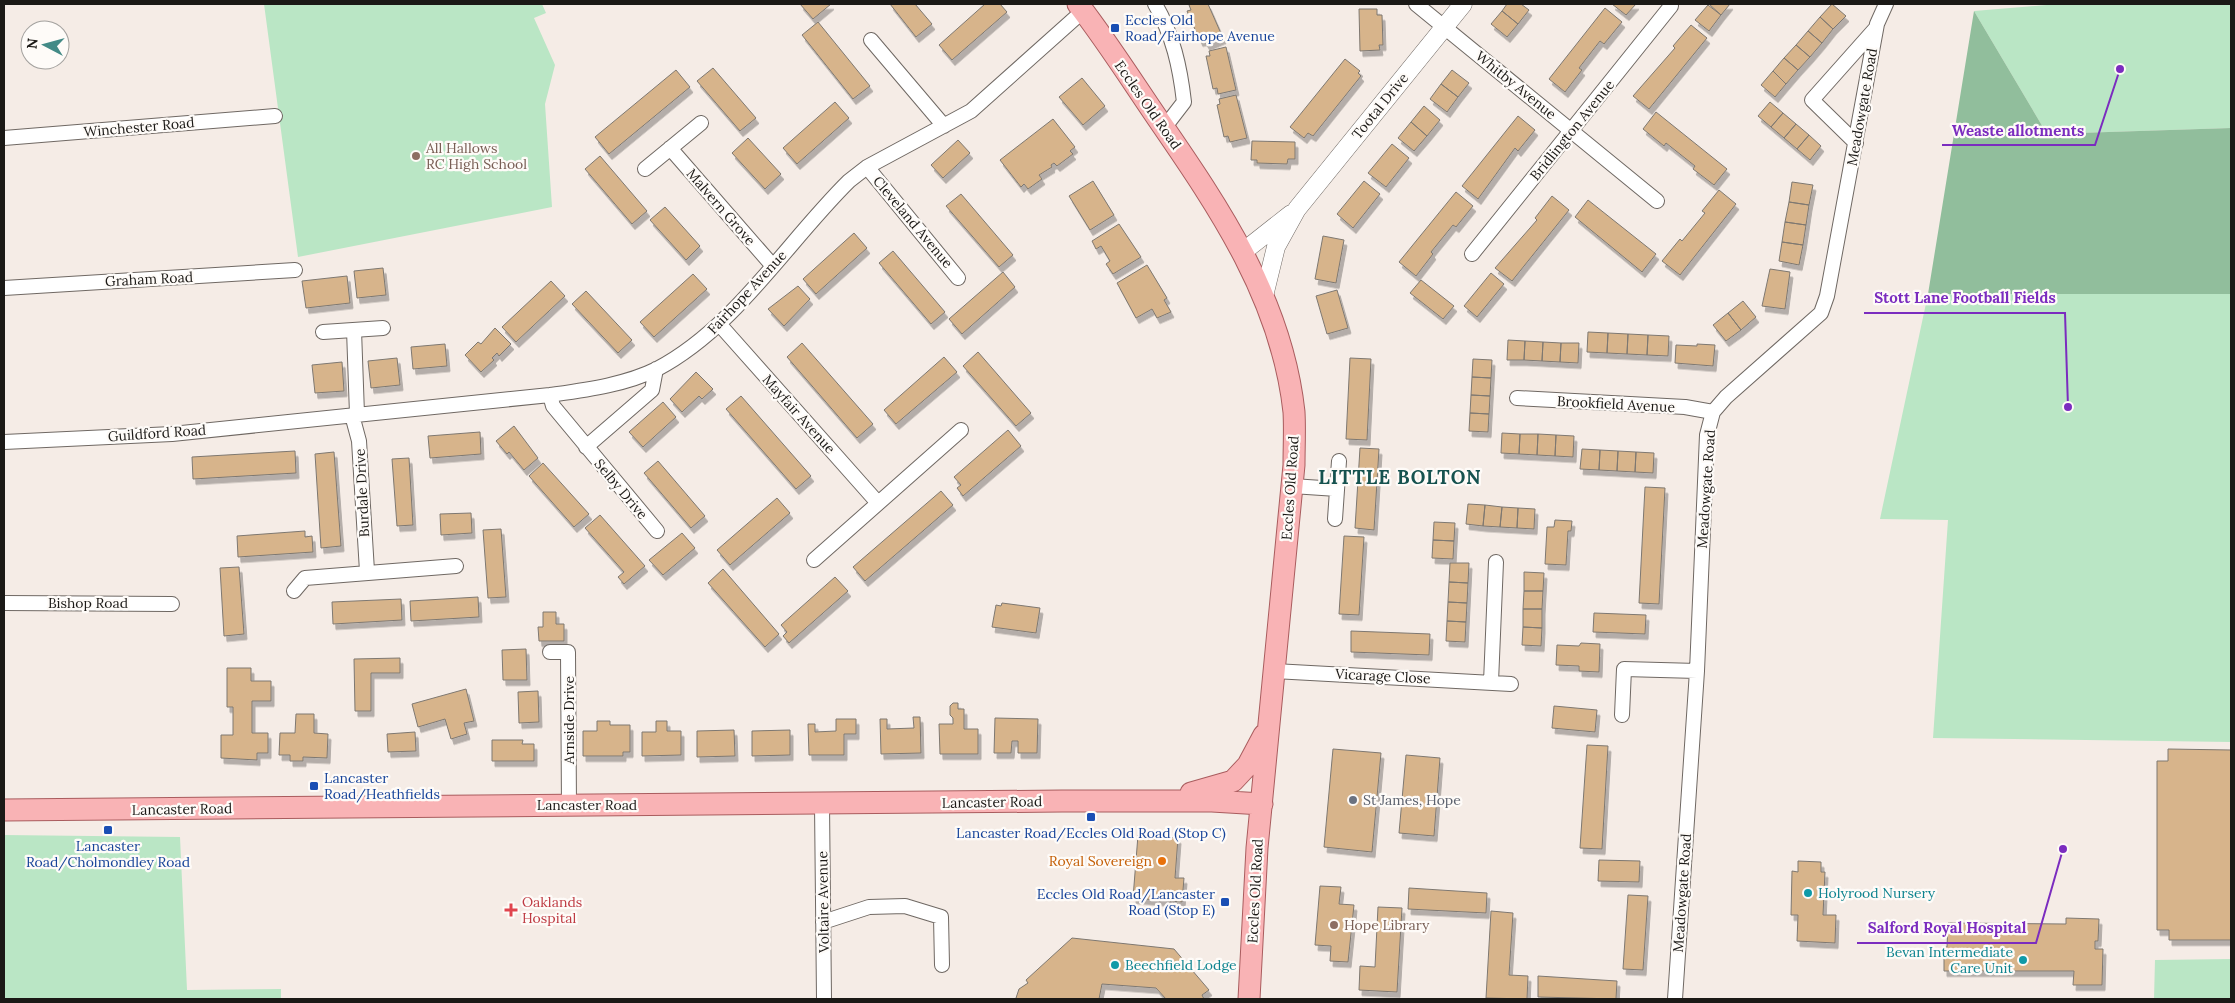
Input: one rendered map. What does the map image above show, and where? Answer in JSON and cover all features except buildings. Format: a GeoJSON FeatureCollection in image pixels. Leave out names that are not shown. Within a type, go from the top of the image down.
{"type":"FeatureCollection","features":[{"type":"Feature","properties":{"kind":"main road","name":"Eccles Old Road"},"geometry":{"type":"LineString","coordinates":[[1080,7],[1209,193],[1244,252],[1264,296],[1281,342],[1294,412],[1294,465],[1268,726],[1249,999]]}},
{"type":"Feature","properties":{"kind":"main road","name":"Lancaster Road"},"geometry":{"type":"LineString","coordinates":[[1169,801],[1200,789],[1222,786],[1233,781],[1248,765],[1268,726]]}},
{"type":"Feature","properties":{"kind":"main road","name":"Lancaster Road"},"geometry":{"type":"LineString","coordinates":[[4,810],[1169,801],[1262,804]]}},
{"type":"Feature","properties":{"kind":"street"},"geometry":{"type":"LineString","coordinates":[[1155,4],[1164,20],[1180,66],[1184,102],[1164,128]]}},
{"type":"Feature","properties":{"kind":"street","name":"Whitby Avenue"},"geometry":{"type":"LineString","coordinates":[[1416,4],[1657,201]]}},
{"type":"Feature","properties":{"kind":"street","name":"Tootal Drive"},"geometry":{"type":"LineString","coordinates":[[1264,296],[1276,247],[1297,209],[1463,4]]}},
{"type":"Feature","properties":{"kind":"street","name":"Meadowgate Road"},"geometry":{"type":"LineString","coordinates":[[1675,999],[1697,671],[1708,435],[1713,412],[1726,397],[1821,313],[1827,296],[1876,27],[1886,4]]}},
{"type":"Feature","properties":{"kind":"street","name":"Bridlington Avenue"},"geometry":{"type":"LineString","coordinates":[[1472,254],[1671,6]]}},
{"type":"Feature","properties":{"kind":"street","name":"Fairhope Avenue"},"geometry":{"type":"LineString","coordinates":[[309,419],[550,396],[589,390],[656,369],[686,351],[720,325],[830,199],[849,180],[867,168],[971,111],[1080,7]]}},
{"type":"Feature","properties":{"kind":"street"},"geometry":{"type":"LineString","coordinates":[[1856,143],[1812,100],[1876,27]]}},
{"type":"Feature","properties":{"kind":"street"},"geometry":{"type":"LineString","coordinates":[[871,40],[944,126]]}},
{"type":"Feature","properties":{"kind":"street","name":"Winchester Road"},"geometry":{"type":"LineString","coordinates":[[4,138],[274,116]]}},
{"type":"Feature","properties":{"kind":"street"},"geometry":{"type":"LineString","coordinates":[[645,169],[701,123]]}},
{"type":"Feature","properties":{"kind":"street","name":"Malvern Grove"},"geometry":{"type":"LineString","coordinates":[[670,148],[772,265]]}},
{"type":"Feature","properties":{"kind":"street","name":"Cleveland Avenue"},"geometry":{"type":"LineString","coordinates":[[867,168],[958,278]]}},
{"type":"Feature","properties":{"kind":"street","name":"Tootal Drive"},"geometry":{"type":"LineString","coordinates":[[1244,252],[1297,209]]}},
{"type":"Feature","properties":{"kind":"street","name":"Graham Road"},"geometry":{"type":"LineString","coordinates":[[4,288],[295,270]]}},
{"type":"Feature","properties":{"kind":"street","name":"Mayfair Avenue"},"geometry":{"type":"LineString","coordinates":[[720,325],[878,503]]}},
{"type":"Feature","properties":{"kind":"street"},"geometry":{"type":"LineString","coordinates":[[323,332],[383,328]]}},
{"type":"Feature","properties":{"kind":"street","name":"Burdale Drive"},"geometry":{"type":"LineString","coordinates":[[354,330],[354,414],[359,441],[367,571]]}},
{"type":"Feature","properties":{"kind":"street","name":"Selby Drive"},"geometry":{"type":"LineString","coordinates":[[586,447],[652,390],[656,369]]}},
{"type":"Feature","properties":{"kind":"street","name":"Selby Drive"},"geometry":{"type":"LineString","coordinates":[[550,396],[553,406],[657,531]]}},
{"type":"Feature","properties":{"kind":"street","name":"Brookfield Avenue"},"geometry":{"type":"LineString","coordinates":[[1517,398],[1685,407],[1713,412]]}},
{"type":"Feature","properties":{"kind":"street","name":"Guildford Road"},"geometry":{"type":"LineString","coordinates":[[4,442],[172,434],[309,419]]}},
{"type":"Feature","properties":{"kind":"street"},"geometry":{"type":"LineString","coordinates":[[814,560],[961,430]]}},
{"type":"Feature","properties":{"kind":"street"},"geometry":{"type":"LineString","coordinates":[[1335,519],[1339,461]]}},
{"type":"Feature","properties":{"kind":"street"},"geometry":{"type":"LineString","coordinates":[[1292,486],[1337,488]]}},
{"type":"Feature","properties":{"kind":"street"},"geometry":{"type":"LineString","coordinates":[[1491,682],[1496,562]]}},
{"type":"Feature","properties":{"kind":"street"},"geometry":{"type":"LineString","coordinates":[[294,591],[305,578],[367,571],[456,566]]}},
{"type":"Feature","properties":{"kind":"street","name":"Bishop Road"},"geometry":{"type":"LineString","coordinates":[[4,603],[172,604]]}},
{"type":"Feature","properties":{"kind":"street","name":"Arnside Drive"},"geometry":{"type":"LineString","coordinates":[[550,652],[568,652],[569,806]]}},
{"type":"Feature","properties":{"kind":"street"},"geometry":{"type":"LineString","coordinates":[[1622,715],[1624,669],[1697,671]]}},
{"type":"Feature","properties":{"kind":"street","name":"Vicarage Close"},"geometry":{"type":"LineString","coordinates":[[1274,671],[1511,684]]}},
{"type":"Feature","properties":{"kind":"street","name":"Voltaire Avenue"},"geometry":{"type":"LineString","coordinates":[[822,804],[824,999]]}},
{"type":"Feature","properties":{"kind":"street"},"geometry":{"type":"LineString","coordinates":[[823,922],[869,907],[905,906],[941,917],[942,964]]}},
{"type":"Feature","properties":{"kind":"green space","name":"All Hallows RC High School"},"geometry":{"type":"Polygon","coordinates":[[[264,4],[542,4],[546,13],[534,18],[555,65],[545,104],[552,207],[298,257],[264,4]]]}},
{"type":"Feature","properties":{"kind":"green space"},"geometry":{"type":"Polygon","coordinates":[[[2058,4],[2231,4],[2231,128],[2047,134],[1974,11],[2058,4]]]}},
{"type":"Feature","properties":{"kind":"green space"},"geometry":{"type":"Polygon","coordinates":[[[1974,11],[2047,134],[2231,128],[2231,294],[1928,294],[1974,11]]]}},
{"type":"Feature","properties":{"kind":"green space"},"geometry":{"type":"Polygon","coordinates":[[[1928,294],[2231,294],[2231,742],[1933,738],[1948,520],[1880,519],[1928,294]]]}},
{"type":"Feature","properties":{"kind":"green space"},"geometry":{"type":"Polygon","coordinates":[[[4,835],[180,837],[187,990],[281,989],[281,999],[4,999],[4,835]]]}},
{"type":"Feature","properties":{"kind":"green space"},"geometry":{"type":"Polygon","coordinates":[[[2231,959],[2231,999],[2154,999],[2155,960],[2231,959]]]}},
{"type":"Feature","properties":{"kind":"place","name":"Eccles Old Road/Fairhope Avenue"},"geometry":{"type":"Point","coordinates":[1115,28]}},
{"type":"Feature","properties":{"kind":"place","name":"Weaste allotments"},"geometry":{"type":"Point","coordinates":[2120,69]}},
{"type":"Feature","properties":{"kind":"place","name":"All Hallows RC High School"},"geometry":{"type":"Point","coordinates":[416,156]}},
{"type":"Feature","properties":{"kind":"place","name":"Stott Lane Football Fields"},"geometry":{"type":"Point","coordinates":[2068,407]}},
{"type":"Feature","properties":{"kind":"place","name":"Lancaster Road/Heathfields"},"geometry":{"type":"Point","coordinates":[314,786]}},
{"type":"Feature","properties":{"kind":"place","name":"St James, Hope"},"geometry":{"type":"Point","coordinates":[1353,800]}},
{"type":"Feature","properties":{"kind":"place","name":"Lancaster Road/Eccles Old Road (Stop C)"},"geometry":{"type":"Point","coordinates":[1091,817]}},
{"type":"Feature","properties":{"kind":"place","name":"Lancaster Road/Cholmondley Road"},"geometry":{"type":"Point","coordinates":[108,830]}},
{"type":"Feature","properties":{"kind":"place","name":"Salford Royal Hospital"},"geometry":{"type":"Point","coordinates":[2063,849]}},
{"type":"Feature","properties":{"kind":"place","name":"Royal Sovereign"},"geometry":{"type":"Point","coordinates":[1162,861]}},
{"type":"Feature","properties":{"kind":"place","name":"Holyrood Nursery"},"geometry":{"type":"Point","coordinates":[1808,893]}},
{"type":"Feature","properties":{"kind":"place","name":"Eccles Old Road/Lancaster Road (Stop E)"},"geometry":{"type":"Point","coordinates":[1225,902]}},
{"type":"Feature","properties":{"kind":"place","name":"Oaklands Hospital"},"geometry":{"type":"Point","coordinates":[511,910]}},
{"type":"Feature","properties":{"kind":"place","name":"Hope Library"},"geometry":{"type":"Point","coordinates":[1334,925]}},
{"type":"Feature","properties":{"kind":"place","name":"Bevan Intermediate Care Unit"},"geometry":{"type":"Point","coordinates":[2023,960]}},
{"type":"Feature","properties":{"kind":"place","name":"Beechfield Lodge"},"geometry":{"type":"Point","coordinates":[1115,965]}},
{"type":"Feature","properties":{"kind":"district","name":"LITTLE BOLTON"},"geometry":{"type":"Point","coordinates":[1400,477]}}]}
